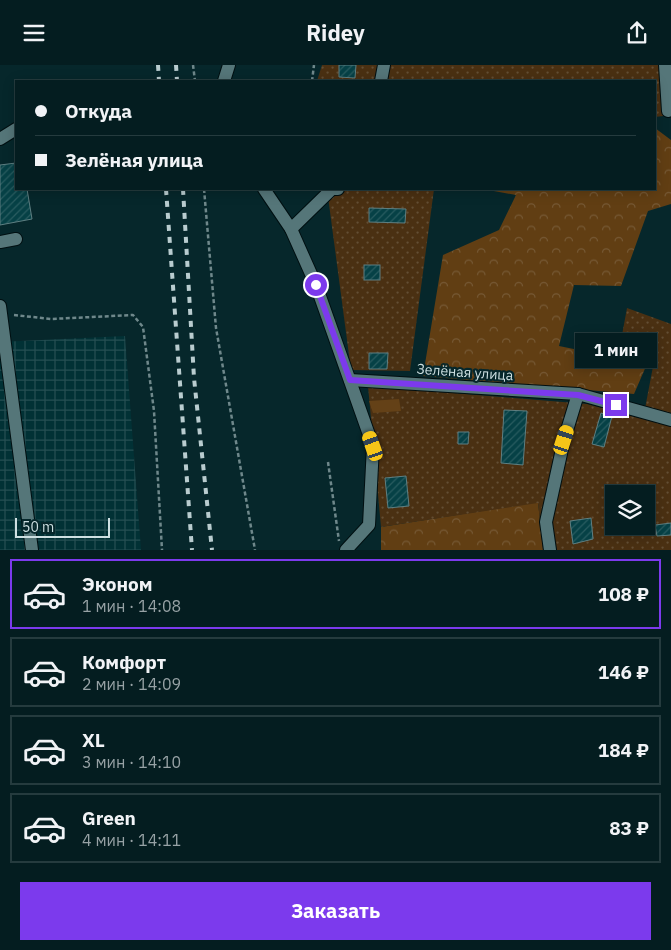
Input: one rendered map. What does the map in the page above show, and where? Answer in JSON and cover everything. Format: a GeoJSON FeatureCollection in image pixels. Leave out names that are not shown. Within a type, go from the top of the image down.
{"type":"FeatureCollection","features":[{"type":"Feature","properties":{"kind":"street"},"geometry":{"type":"LineString","coordinates":[[224,80],[229,65]]}},
{"type":"Feature","properties":{"kind":"street"},"geometry":{"type":"LineString","coordinates":[[381,80],[384,65]]}},
{"type":"Feature","properties":{"kind":"street"},"geometry":{"type":"LineString","coordinates":[[665,65],[668,111]]}},
{"type":"Feature","properties":{"kind":"street"},"geometry":{"type":"LineString","coordinates":[[0,139],[15,130]]}},
{"type":"Feature","properties":{"kind":"street"},"geometry":{"type":"LineString","coordinates":[[265,190],[292,229],[316,285],[373,446],[369,525],[346,550]]}},
{"type":"Feature","properties":{"kind":"street"},"geometry":{"type":"LineString","coordinates":[[292,229],[331,190]]}},
{"type":"Feature","properties":{"kind":"street"},"geometry":{"type":"LineString","coordinates":[[0,242],[16,239]]}},
{"type":"Feature","properties":{"kind":"street"},"geometry":{"type":"LineString","coordinates":[[0,309],[32,550]]}},
{"type":"Feature","properties":{"kind":"street","name":"Зелёная улица"},"geometry":{"type":"LineString","coordinates":[[350,380],[578,395],[671,419]]}},
{"type":"Feature","properties":{"kind":"street"},"geometry":{"type":"LineString","coordinates":[[550,550],[546,522],[564,440],[578,395]]}},
{"type":"Feature","properties":{"kind":"path"},"geometry":{"type":"LineString","coordinates":[[194,65],[195,80]]}},
{"type":"Feature","properties":{"kind":"path"},"geometry":{"type":"LineString","coordinates":[[312,80],[314,65]]}},
{"type":"Feature","properties":{"kind":"path"},"geometry":{"type":"LineString","coordinates":[[204,190],[216,328],[255,550]]}},
{"type":"Feature","properties":{"kind":"path"},"geometry":{"type":"LineString","coordinates":[[0,309],[51,319],[133,315],[143,327],[154,411],[162,550]]}},
{"type":"Feature","properties":{"kind":"path"},"geometry":{"type":"LineString","coordinates":[[328,462],[340,550]]}},
{"type":"Feature","properties":{"kind":"shaded area"},"geometry":{"type":"Polygon","coordinates":[[[322,65],[671,65],[671,115],[656,117],[656,80],[317,80],[322,65]]]}},
{"type":"Feature","properties":{"kind":"shaded area"},"geometry":{"type":"Polygon","coordinates":[[[327,190],[434,190],[410,371],[351,370],[327,190]]]}},
{"type":"Feature","properties":{"kind":"shaded area"},"geometry":{"type":"Polygon","coordinates":[[[627,308],[671,324],[671,550],[543,550],[538,503],[381,527],[368,386],[587,404],[643,419],[655,356],[620,346],[627,308]]]}},
{"type":"Feature","properties":{"kind":"shaded area"},"geometry":{"type":"Polygon","coordinates":[[[125,336],[141,550],[0,550],[0,342],[125,336]]]}},
{"type":"Feature","properties":{"kind":"shaded area"},"geometry":{"type":"Polygon","coordinates":[[[399,399],[401,411],[373,413],[369,401],[399,399]]]}},
{"type":"Feature","properties":{"kind":"green space"},"geometry":{"type":"Polygon","coordinates":[[[656,129],[671,140],[671,204],[648,211],[621,286],[574,285],[559,346],[647,364],[634,394],[423,376],[443,255],[499,230],[516,195],[488,190],[656,190],[656,129]]]}},
{"type":"Feature","properties":{"kind":"green space"},"geometry":{"type":"Polygon","coordinates":[[[538,502],[543,550],[381,550],[381,527],[538,502]]]}},
{"type":"Feature","properties":{"kind":"building"},"geometry":{"type":"Polygon","coordinates":[[[339,65],[356,65],[355,78],[339,77],[339,65]]]}},
{"type":"Feature","properties":{"kind":"building"},"geometry":{"type":"Polygon","coordinates":[[[15,163],[15,190],[27,190],[32,219],[0,225],[0,165],[15,163]]]}},
{"type":"Feature","properties":{"kind":"building"},"geometry":{"type":"Polygon","coordinates":[[[369,208],[406,209],[405,223],[369,222],[369,208]]]}},
{"type":"Feature","properties":{"kind":"building"},"geometry":{"type":"Polygon","coordinates":[[[364,265],[380,265],[380,280],[364,280],[364,265]]]}},
{"type":"Feature","properties":{"kind":"building"},"geometry":{"type":"Polygon","coordinates":[[[369,353],[388,353],[387,369],[369,369],[369,353]]]}},
{"type":"Feature","properties":{"kind":"building"},"geometry":{"type":"Polygon","coordinates":[[[504,410],[527,411],[523,465],[501,463],[504,410]]]}},
{"type":"Feature","properties":{"kind":"building"},"geometry":{"type":"Polygon","coordinates":[[[601,413],[612,416],[604,447],[592,444],[601,413]]]}},
{"type":"Feature","properties":{"kind":"building"},"geometry":{"type":"Polygon","coordinates":[[[458,432],[469,432],[468,444],[458,444],[458,432]]]}},
{"type":"Feature","properties":{"kind":"building"},"geometry":{"type":"Polygon","coordinates":[[[406,476],[409,506],[388,508],[385,478],[406,476]]]}},
{"type":"Feature","properties":{"kind":"building"},"geometry":{"type":"Polygon","coordinates":[[[591,518],[593,539],[573,544],[570,521],[591,518]]]}},
{"type":"Feature","properties":{"kind":"building"},"geometry":{"type":"Polygon","coordinates":[[[671,523],[671,535],[657,536],[655,525],[671,523]]]}},
{"type":"Feature","properties":{"kind":"railway"},"geometry":{"type":"LineString","coordinates":[[158,65],[159,80]]}},
{"type":"Feature","properties":{"kind":"railway"},"geometry":{"type":"LineString","coordinates":[[176,65],[177,80]]}},
{"type":"Feature","properties":{"kind":"railway"},"geometry":{"type":"LineString","coordinates":[[166,190],[192,550]]}},
{"type":"Feature","properties":{"kind":"railway"},"geometry":{"type":"LineString","coordinates":[[183,190],[194,378],[212,550]]}},
{"type":"Feature","properties":{"kind":"route"},"geometry":{"type":"LineString","coordinates":[[316,285],[350,380],[578,395],[616,405]]}}]}
